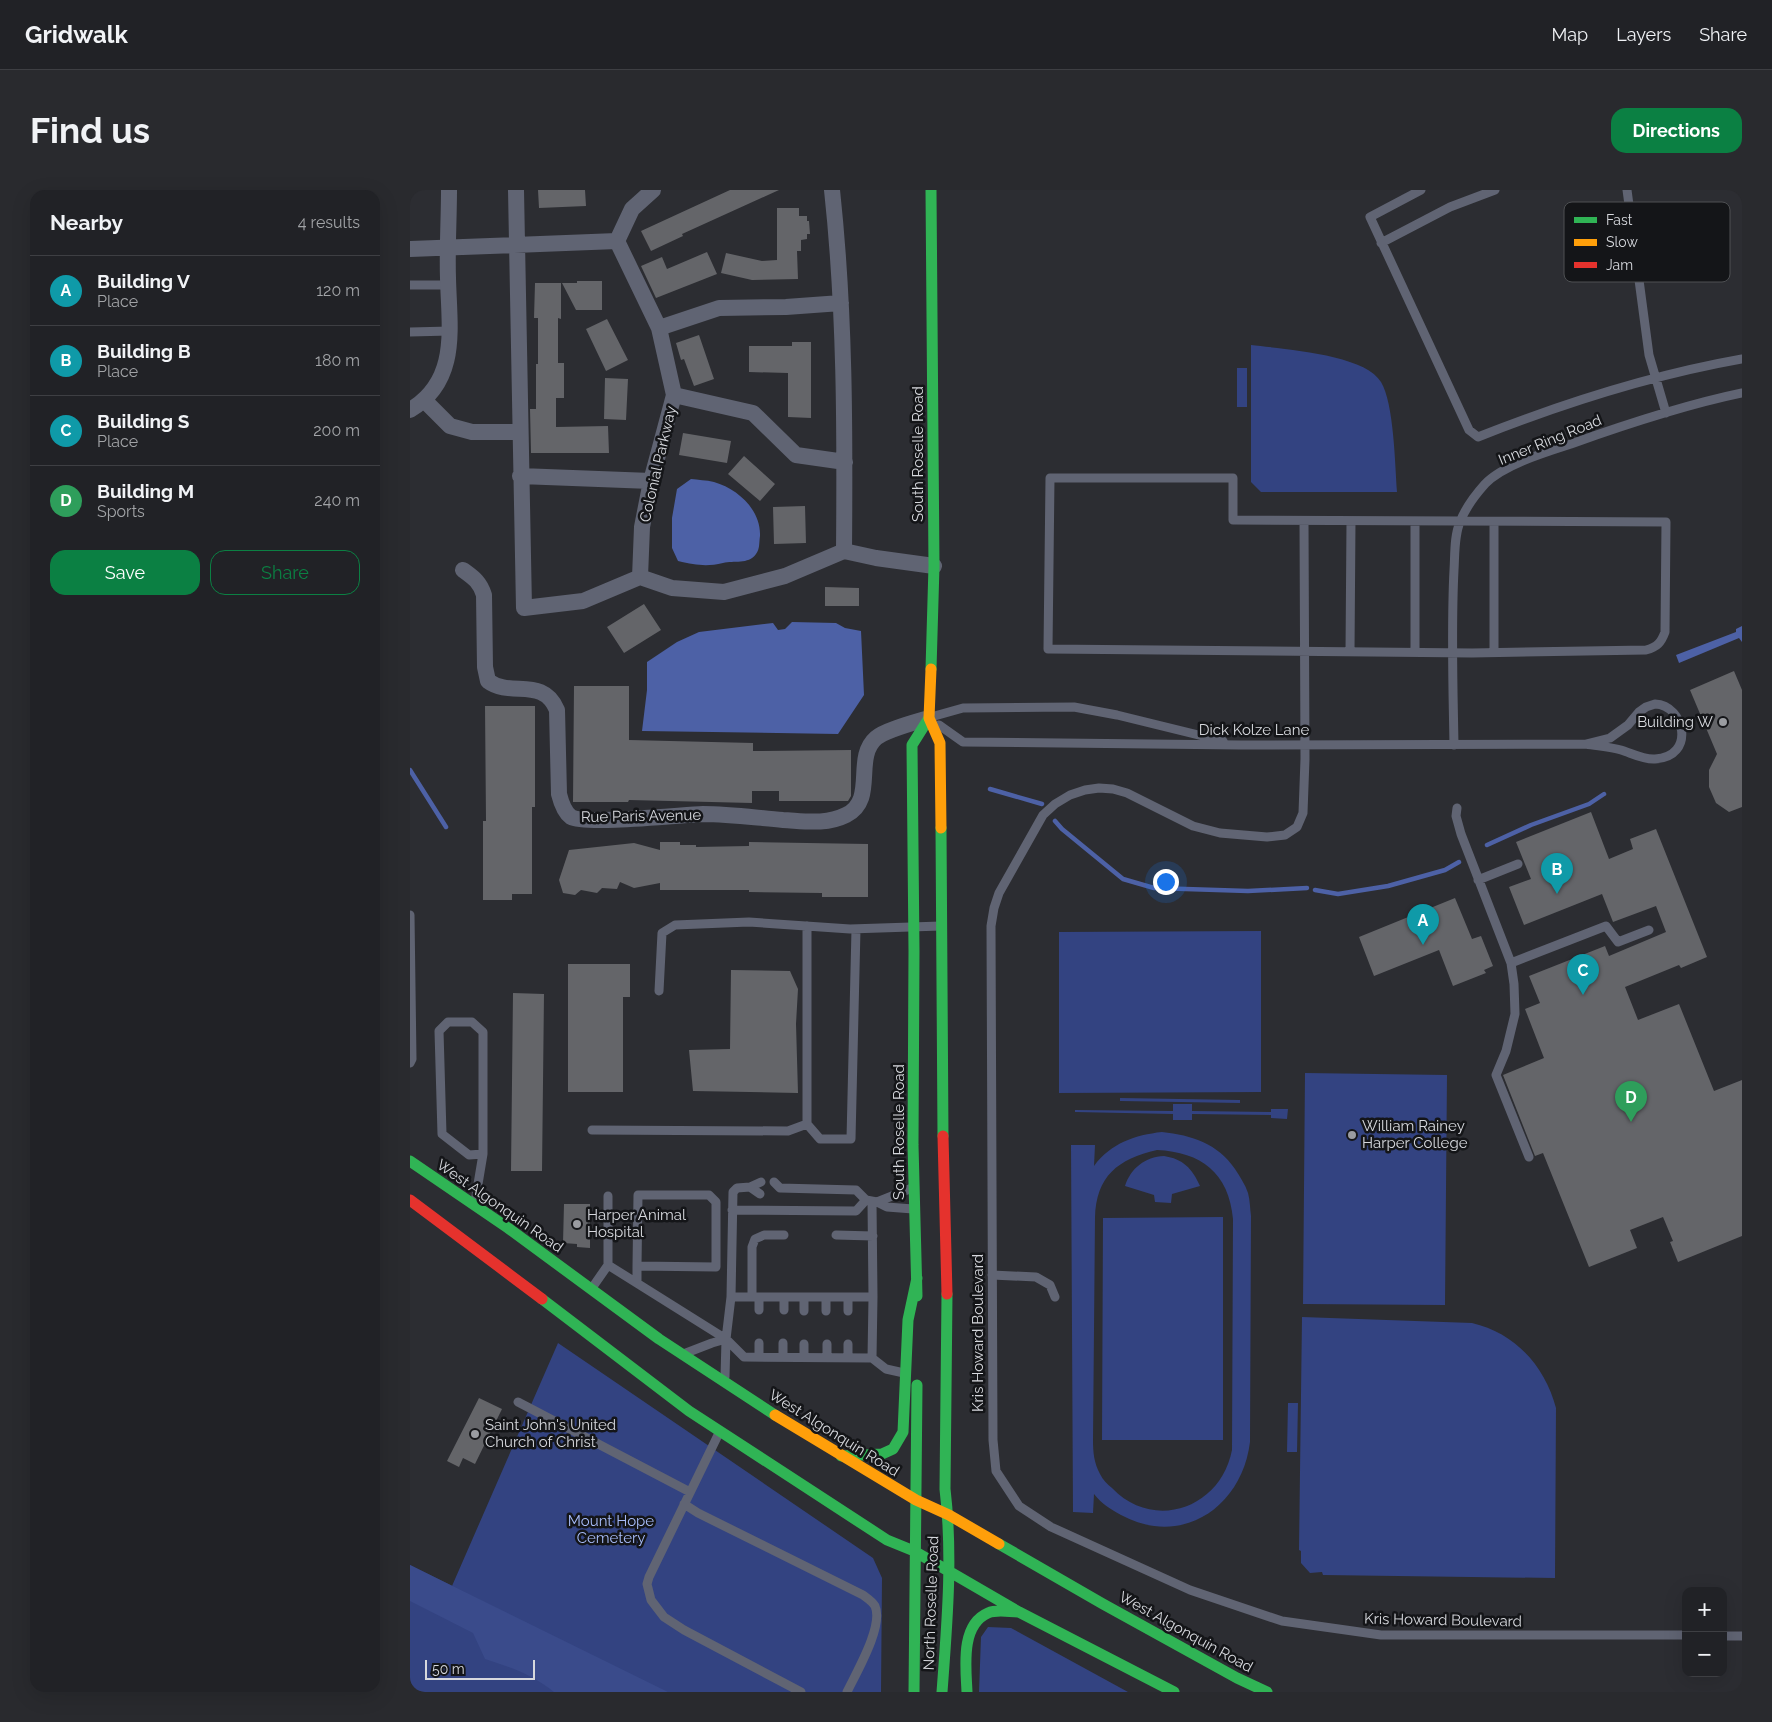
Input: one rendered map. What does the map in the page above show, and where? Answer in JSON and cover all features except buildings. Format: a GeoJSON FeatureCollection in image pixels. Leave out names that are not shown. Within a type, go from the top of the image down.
{"type":"FeatureCollection","features":[{"type":"Feature","properties":{"kind":"main road","name":"South Roselle Road"},"geometry":{"type":"LineString","coordinates":[[931,190],[934,566],[929,718],[940,743],[943,1146],[947,1267],[945,1489],[949,1515]]}},
{"type":"Feature","properties":{"kind":"main road","name":"South Roselle Road"},"geometry":{"type":"LineString","coordinates":[[914,1551],[917,1278],[914,1210],[912,745],[929,718]]}},
{"type":"Feature","properties":{"kind":"main road","name":"West Algonquin Road"},"geometry":{"type":"LineString","coordinates":[[410,1161],[508,1228],[590,1290],[683,1355],[841,1456],[916,1500],[949,1515],[1237,1678],[1267,1692]]}},
{"type":"Feature","properties":{"kind":"main road"},"geometry":{"type":"LineString","coordinates":[[410,1200],[658,1387],[720,1431],[887,1540],[914,1551],[1019,1612],[1174,1692]]}},
{"type":"Feature","properties":{"kind":"main road"},"geometry":{"type":"LineString","coordinates":[[841,1456],[882,1454],[892,1449],[898,1443],[903,1432],[908,1320],[917,1278]]}},
{"type":"Feature","properties":{"kind":"main road","name":"North Roselle Road"},"geometry":{"type":"LineString","coordinates":[[942,1692],[949,1570],[949,1515]]}},
{"type":"Feature","properties":{"kind":"main road","name":"North Roselle Road"},"geometry":{"type":"LineString","coordinates":[[914,1551],[914,1692]]}},
{"type":"Feature","properties":{"kind":"main road"},"geometry":{"type":"LineString","coordinates":[[967,1692],[967,1643],[974,1626],[984,1615],[989,1613],[1019,1612]]}},
{"type":"Feature","properties":{"kind":"street"},"geometry":{"type":"LineString","coordinates":[[410,410],[424,400],[440,380],[448,356],[450,332],[448,284],[449,190]]}},
{"type":"Feature","properties":{"kind":"street"},"geometry":{"type":"LineString","coordinates":[[516,190],[524,608],[583,600],[640,577],[672,588],[724,592],[785,576],[844,551],[876,558],[934,566]]}},
{"type":"Feature","properties":{"kind":"street"},"geometry":{"type":"LineString","coordinates":[[410,249],[617,242],[632,209],[653,190]]}},
{"type":"Feature","properties":{"kind":"street"},"geometry":{"type":"LineString","coordinates":[[832,190],[841,303],[845,462],[844,551]]}},
{"type":"Feature","properties":{"kind":"street","name":"Colonial Parkway"},"geometry":{"type":"LineString","coordinates":[[617,242],[659,328],[674,395],[651,481],[642,527],[640,577]]}},
{"type":"Feature","properties":{"kind":"street"},"geometry":{"type":"LineString","coordinates":[[659,328],[719,308],[786,307],[841,303]]}},
{"type":"Feature","properties":{"kind":"street"},"geometry":{"type":"LineString","coordinates":[[674,395],[753,413],[796,456],[845,462]]}},
{"type":"Feature","properties":{"kind":"street"},"geometry":{"type":"LineString","coordinates":[[424,400],[450,426],[472,432],[520,432]]}},
{"type":"Feature","properties":{"kind":"street"},"geometry":{"type":"LineString","coordinates":[[520,476],[651,481]]}},
{"type":"Feature","properties":{"kind":"street","name":"Rue Paris Avenue"},"geometry":{"type":"LineString","coordinates":[[463,570],[481,584],[484,595],[485,667],[488,682],[495,686],[539,690],[553,701],[557,710],[559,794],[562,805],[570,816],[583,820],[714,814],[816,822],[835,821],[849,814],[860,802],[865,782],[867,750],[876,738],[929,718]]}},
{"type":"Feature","properties":{"kind":"lane"},"geometry":{"type":"LineString","coordinates":[[1421,190],[1370,218],[1469,430],[1478,437],[1562,406],[1656,377],[1742,359]]}},
{"type":"Feature","properties":{"kind":"lane"},"geometry":{"type":"LineString","coordinates":[[1381,243],[1450,207],[1495,190]]}},
{"type":"Feature","properties":{"kind":"lane"},"geometry":{"type":"LineString","coordinates":[[1639,282],[1649,355],[1666,413]]}},
{"type":"Feature","properties":{"kind":"lane"},"geometry":{"type":"LineString","coordinates":[[410,285],[448,284]]}},
{"type":"Feature","properties":{"kind":"lane"},"geometry":{"type":"LineString","coordinates":[[410,332],[450,332]]}},
{"type":"Feature","properties":{"kind":"lane","name":"Inner Ring Road"},"geometry":{"type":"LineString","coordinates":[[1454,745],[1453,586],[1456,540],[1460,521],[1486,483],[1520,463],[1617,428],[1742,393]]}},
{"type":"Feature","properties":{"kind":"lane"},"geometry":{"type":"LineString","coordinates":[[1050,478],[1233,478],[1233,520],[1415,521],[1666,522],[1665,632],[1662,641],[1655,648],[1646,650],[1453,653],[1048,649],[1050,478]]}},
{"type":"Feature","properties":{"kind":"lane","name":"Kris Howard Boulevard"},"geometry":{"type":"LineString","coordinates":[[1304,520],[1305,759],[1303,813],[1297,828],[1285,835],[1267,837],[1220,833],[1193,826],[1127,793],[1099,788],[1084,790],[1070,795],[1055,804],[1043,816],[999,893],[994,908],[991,926],[992,1275],[993,1440],[996,1472],[1019,1506],[1051,1528],[1190,1590],[1282,1621],[1381,1635],[1682,1636]]}},
{"type":"Feature","properties":{"kind":"lane"},"geometry":{"type":"LineString","coordinates":[[1350,652],[1351,521]]}},
{"type":"Feature","properties":{"kind":"lane"},"geometry":{"type":"LineString","coordinates":[[1415,521],[1415,652]]}},
{"type":"Feature","properties":{"kind":"lane"},"geometry":{"type":"LineString","coordinates":[[1494,522],[1494,652]]}},
{"type":"Feature","properties":{"kind":"lane"},"geometry":{"type":"LineString","coordinates":[[1655,704],[1664,704],[1670,708],[1676,716],[1682,735],[1681,745],[1673,753],[1656,760],[1647,759],[1618,749],[1586,744],[1610,738],[1628,726],[1639,712],[1655,704]]}},
{"type":"Feature","properties":{"kind":"lane"},"geometry":{"type":"LineString","coordinates":[[929,718],[963,708],[1074,707],[1240,745]]}},
{"type":"Feature","properties":{"kind":"lane","name":"Dick Kolze Lane"},"geometry":{"type":"LineString","coordinates":[[929,718],[963,742],[1240,745],[1586,744]]}},
{"type":"Feature","properties":{"kind":"lane"},"geometry":{"type":"LineString","coordinates":[[1457,808],[1456,816],[1461,834],[1511,963],[1516,1014],[1506,1051],[1496,1076],[1529,1157]]}},
{"type":"Feature","properties":{"kind":"lane"},"geometry":{"type":"LineString","coordinates":[[1478,880],[1518,864]]}},
{"type":"Feature","properties":{"kind":"lane"},"geometry":{"type":"LineString","coordinates":[[410,914],[412,1059],[410,1062]]}},
{"type":"Feature","properties":{"kind":"lane"},"geometry":{"type":"LineString","coordinates":[[658,991],[662,933],[675,925],[750,922],[856,929],[942,926]]}},
{"type":"Feature","properties":{"kind":"lane"},"geometry":{"type":"LineString","coordinates":[[807,926],[807,1124],[820,1139],[851,1139],[856,929]]}},
{"type":"Feature","properties":{"kind":"lane"},"geometry":{"type":"LineString","coordinates":[[1511,963],[1606,926],[1618,942],[1649,930]]}},
{"type":"Feature","properties":{"kind":"lane"},"geometry":{"type":"LineString","coordinates":[[474,1206],[483,1154],[483,1032],[472,1022],[448,1022],[439,1031],[442,1134],[469,1155],[483,1154]]}},
{"type":"Feature","properties":{"kind":"lane"},"geometry":{"type":"LineString","coordinates":[[592,1130],[788,1130],[807,1124]]}},
{"type":"Feature","properties":{"kind":"lane"},"geometry":{"type":"LineString","coordinates":[[724,1382],[726,1339],[731,1297],[733,1192],[738,1188],[750,1187],[761,1182]]}},
{"type":"Feature","properties":{"kind":"lane"},"geometry":{"type":"LineString","coordinates":[[773,1195],[777,1185],[856,1190],[872,1201],[887,1207],[914,1210]]}},
{"type":"Feature","properties":{"kind":"lane"},"geometry":{"type":"LineString","coordinates":[[750,1187],[760,1194]]}},
{"type":"Feature","properties":{"kind":"lane"},"geometry":{"type":"LineString","coordinates":[[732,1210],[856,1211],[872,1201],[914,1188]]}},
{"type":"Feature","properties":{"kind":"lane"},"geometry":{"type":"LineString","coordinates":[[637,1266],[716,1267],[716,1202],[709,1195],[638,1195],[637,1266],[637,1283]]}},
{"type":"Feature","properties":{"kind":"lane"},"geometry":{"type":"LineString","coordinates":[[590,1290],[608,1265],[608,1196]]}},
{"type":"Feature","properties":{"kind":"lane"},"geometry":{"type":"LineString","coordinates":[[872,1201],[872,1358]]}},
{"type":"Feature","properties":{"kind":"lane"},"geometry":{"type":"LineString","coordinates":[[759,1310],[756,1297],[752,1247],[755,1239],[764,1235],[784,1235]]}},
{"type":"Feature","properties":{"kind":"lane"},"geometry":{"type":"LineString","coordinates":[[836,1235],[873,1236]]}},
{"type":"Feature","properties":{"kind":"lane"},"geometry":{"type":"LineString","coordinates":[[608,1265],[726,1339],[744,1357],[872,1358],[886,1369],[906,1374]]}},
{"type":"Feature","properties":{"kind":"lane"},"geometry":{"type":"LineString","coordinates":[[992,1275],[1036,1277],[1050,1285],[1055,1297]]}},
{"type":"Feature","properties":{"kind":"lane"},"geometry":{"type":"LineString","coordinates":[[731,1297],[873,1297]]}},
{"type":"Feature","properties":{"kind":"lane"},"geometry":{"type":"LineString","coordinates":[[784,1297],[784,1310]]}},
{"type":"Feature","properties":{"kind":"lane"},"geometry":{"type":"LineString","coordinates":[[804,1297],[804,1311]]}},
{"type":"Feature","properties":{"kind":"lane"},"geometry":{"type":"LineString","coordinates":[[826,1297],[826,1311]]}},
{"type":"Feature","properties":{"kind":"lane"},"geometry":{"type":"LineString","coordinates":[[848,1297],[848,1310]]}},
{"type":"Feature","properties":{"kind":"lane"},"geometry":{"type":"LineString","coordinates":[[683,1355],[726,1339]]}},
{"type":"Feature","properties":{"kind":"lane"},"geometry":{"type":"LineString","coordinates":[[759,1343],[759,1357]]}},
{"type":"Feature","properties":{"kind":"lane"},"geometry":{"type":"LineString","coordinates":[[783,1343],[783,1357]]}},
{"type":"Feature","properties":{"kind":"lane"},"geometry":{"type":"LineString","coordinates":[[804,1344],[804,1357]]}},
{"type":"Feature","properties":{"kind":"lane"},"geometry":{"type":"LineString","coordinates":[[827,1344],[827,1357]]}},
{"type":"Feature","properties":{"kind":"lane"},"geometry":{"type":"LineString","coordinates":[[848,1344],[848,1358]]}},
{"type":"Feature","properties":{"kind":"lane"},"geometry":{"type":"LineString","coordinates":[[518,1402],[690,1492]]}},
{"type":"Feature","properties":{"kind":"lane"},"geometry":{"type":"LineString","coordinates":[[720,1431],[649,1577],[648,1584],[651,1600],[664,1617],[684,1630],[801,1692]]}},
{"type":"Feature","properties":{"kind":"lane"},"geometry":{"type":"LineString","coordinates":[[684,1504],[698,1513],[870,1600],[875,1606],[877,1614],[874,1632],[848,1692]]}},
{"type":"Feature","properties":{"kind":"lane"},"geometry":{"type":"LineString","coordinates":[[1727,1636],[1742,1636]]}},
{"type":"Feature","properties":{"kind":"green space"},"geometry":{"type":"Polygon","coordinates":[[[1251,345],[1322,354],[1341,359],[1358,365],[1372,373],[1381,382],[1389,404],[1397,492],[1261,492],[1251,482],[1251,345]]]}},
{"type":"Feature","properties":{"kind":"green space"},"geometry":{"type":"Polygon","coordinates":[[[1237,368],[1247,368],[1247,407],[1237,407],[1237,368]]]}},
{"type":"Feature","properties":{"kind":"green space"},"geometry":{"type":"Polygon","coordinates":[[[1261,931],[1261,1092],[1059,1093],[1059,932],[1261,931]]]}},
{"type":"Feature","properties":{"kind":"green space"},"geometry":{"type":"Polygon","coordinates":[[[1305,1073],[1447,1075],[1445,1305],[1303,1304],[1305,1073]]]}},
{"type":"Feature","properties":{"kind":"green space"},"geometry":{"type":"Polygon","coordinates":[[[1120,1098],[1240,1100],[1240,1103],[1120,1101],[1120,1098]]]}},
{"type":"Feature","properties":{"kind":"green space"},"geometry":{"type":"Polygon","coordinates":[[[1173,1104],[1192,1104],[1192,1111],[1271,1112],[1271,1109],[1288,1109],[1287,1119],[1271,1118],[1271,1115],[1192,1114],[1192,1120],[1173,1120],[1173,1114],[1075,1112],[1075,1110],[1173,1111],[1173,1104]]]}},
{"type":"Feature","properties":{"kind":"green space"},"geometry":{"type":"Polygon","coordinates":[[[1162,1132],[1194,1138],[1221,1153],[1235,1169],[1245,1187],[1249,1196],[1251,1216],[1250,1442],[1245,1465],[1235,1485],[1222,1502],[1205,1515],[1187,1524],[1166,1527],[1144,1524],[1121,1515],[1106,1506],[1094,1494],[1093,1513],[1073,1512],[1071,1145],[1095,1145],[1094,1166],[1108,1151],[1124,1142],[1142,1135],[1162,1132]],[[1157,1150],[1121,1164],[1105,1180],[1096,1203],[1095,1218],[1093,1440],[1095,1462],[1105,1482],[1129,1501],[1147,1509],[1166,1511],[1184,1507],[1200,1499],[1215,1487],[1225,1470],[1232,1450],[1233,1219],[1230,1203],[1226,1189],[1219,1177],[1210,1168],[1187,1155],[1157,1150]]]}},
{"type":"Feature","properties":{"kind":"green space"},"geometry":{"type":"Polygon","coordinates":[[[1164,1156],[1177,1159],[1186,1165],[1194,1174],[1200,1186],[1172,1194],[1171,1203],[1155,1202],[1154,1195],[1125,1186],[1135,1169],[1145,1161],[1164,1156]]]}},
{"type":"Feature","properties":{"kind":"green space"},"geometry":{"type":"Polygon","coordinates":[[[1223,1217],[1223,1440],[1102,1440],[1103,1218],[1223,1217]]]}},
{"type":"Feature","properties":{"kind":"green space"},"geometry":{"type":"Polygon","coordinates":[[[1302,1317],[1472,1323],[1502,1335],[1515,1343],[1526,1354],[1544,1378],[1556,1408],[1555,1578],[1323,1575],[1322,1572],[1310,1573],[1301,1563],[1301,1551],[1299,1550],[1302,1317]]]}},
{"type":"Feature","properties":{"kind":"green space","name":"Mount Hope Cemetery"},"geometry":{"type":"Polygon","coordinates":[[[558,1343],[873,1558],[882,1578],[881,1692],[410,1692],[410,1565],[452,1586],[558,1343]]]}},
{"type":"Feature","properties":{"kind":"green space"},"geometry":{"type":"Polygon","coordinates":[[[1288,1403],[1298,1403],[1297,1452],[1287,1452],[1288,1403]]]}},
{"type":"Feature","properties":{"kind":"green space"},"geometry":{"type":"Polygon","coordinates":[[[988,1627],[1011,1628],[1128,1692],[979,1692],[981,1637],[988,1627]]]}},
{"type":"Feature","properties":{"kind":"shaded area"},"geometry":{"type":"Polygon","coordinates":[[[691,479],[711,481],[723,485],[739,495],[752,509],[757,518],[760,536],[759,548],[753,557],[745,561],[711,565],[678,561],[672,548],[672,518],[677,489],[691,479]]]}},
{"type":"Feature","properties":{"kind":"shaded area"},"geometry":{"type":"Polygon","coordinates":[[[792,622],[836,623],[845,628],[861,631],[864,695],[838,734],[642,731],[647,690],[647,662],[677,642],[699,632],[773,623],[778,630],[785,629],[792,622]]]}},
{"type":"Feature","properties":{"kind":"shaded area"},"geometry":{"type":"Polygon","coordinates":[[[1742,626],[1742,642],[1739,638],[1679,663],[1676,655],[1736,632],[1736,629],[1742,626]]]}},
{"type":"Feature","properties":{"kind":"shaded area"},"geometry":{"type":"Polygon","coordinates":[[[410,1565],[668,1692],[554,1692],[530,1676],[485,1659],[473,1633],[410,1601],[410,1565]]]}},
{"type":"Feature","properties":{"kind":"waterway"},"geometry":{"type":"LineString","coordinates":[[410,770],[446,827]]}},
{"type":"Feature","properties":{"kind":"waterway"},"geometry":{"type":"LineString","coordinates":[[990,789],[1042,804]]}},
{"type":"Feature","properties":{"kind":"waterway"},"geometry":{"type":"LineString","coordinates":[[1487,845],[1531,825],[1589,804],[1604,794]]}},
{"type":"Feature","properties":{"kind":"waterway"},"geometry":{"type":"LineString","coordinates":[[1055,821],[1062,829],[1123,879],[1154,888],[1248,891],[1307,888]]}},
{"type":"Feature","properties":{"kind":"waterway"},"geometry":{"type":"LineString","coordinates":[[1315,890],[1338,894],[1388,886],[1445,870],[1459,862]]}},
{"type":"Feature","properties":{"kind":"traffic: fast"},"geometry":{"type":"LineString","coordinates":[[931,190],[934,566],[931,669]]}},
{"type":"Feature","properties":{"kind":"traffic: fast"},"geometry":{"type":"LineString","coordinates":[[917,1296],[913,1145],[912,745],[929,718]]}},
{"type":"Feature","properties":{"kind":"traffic: fast"},"geometry":{"type":"LineString","coordinates":[[941,828],[943,1136]]}},
{"type":"Feature","properties":{"kind":"traffic: fast"},"geometry":{"type":"LineString","coordinates":[[410,1161],[508,1228],[659,1339],[775,1415]]}},
{"type":"Feature","properties":{"kind":"traffic: fast"},"geometry":{"type":"LineString","coordinates":[[841,1456],[882,1454],[893,1449],[903,1432],[908,1320],[917,1278]]}},
{"type":"Feature","properties":{"kind":"traffic: fast"},"geometry":{"type":"LineString","coordinates":[[942,1692],[949,1565],[945,1489],[947,1294]]}},
{"type":"Feature","properties":{"kind":"traffic: fast"},"geometry":{"type":"LineString","coordinates":[[542,1299],[689,1411],[887,1540],[914,1551],[1019,1612],[1174,1692]]}},
{"type":"Feature","properties":{"kind":"traffic: fast"},"geometry":{"type":"LineString","coordinates":[[914,1692],[917,1385]]}},
{"type":"Feature","properties":{"kind":"traffic: fast"},"geometry":{"type":"LineString","coordinates":[[999,1544],[1103,1604],[1237,1678],[1267,1692]]}},
{"type":"Feature","properties":{"kind":"traffic: fast"},"geometry":{"type":"LineString","coordinates":[[967,1692],[967,1648],[973,1627],[979,1619],[988,1613],[999,1611],[1019,1612]]}},
{"type":"Feature","properties":{"kind":"traffic: slow"},"geometry":{"type":"LineString","coordinates":[[931,669],[929,718],[940,743],[941,828]]}},
{"type":"Feature","properties":{"kind":"traffic: slow"},"geometry":{"type":"LineString","coordinates":[[775,1415],[916,1500],[949,1515],[999,1544]]}},
{"type":"Feature","properties":{"kind":"traffic: jam"},"geometry":{"type":"LineString","coordinates":[[943,1136],[947,1294]]}},
{"type":"Feature","properties":{"kind":"traffic: jam"},"geometry":{"type":"LineString","coordinates":[[410,1200],[542,1299]]}},
{"type":"Feature","properties":{"kind":"place","name":"Building W"},"geometry":{"type":"Point","coordinates":[1723,722]}},
{"type":"Feature","properties":{"kind":"place","name":"Building B"},"geometry":{"type":"Point","coordinates":[1557,894]}},
{"type":"Feature","properties":{"kind":"place","name":"Building V"},"geometry":{"type":"Point","coordinates":[1423,945]}},
{"type":"Feature","properties":{"kind":"place","name":"Building S"},"geometry":{"type":"Point","coordinates":[1583,995]}},
{"type":"Feature","properties":{"kind":"place","name":"Building M"},"geometry":{"type":"Point","coordinates":[1631,1122]}},
{"type":"Feature","properties":{"kind":"place","name":"William Rainey Harper College"},"geometry":{"type":"Point","coordinates":[1352,1135]}},
{"type":"Feature","properties":{"kind":"place","name":"Harper Animal Hospital"},"geometry":{"type":"Point","coordinates":[577,1224]}},
{"type":"Feature","properties":{"kind":"place","name":"Saint John's United Church of Christ"},"geometry":{"type":"Point","coordinates":[475,1434]}}]}
